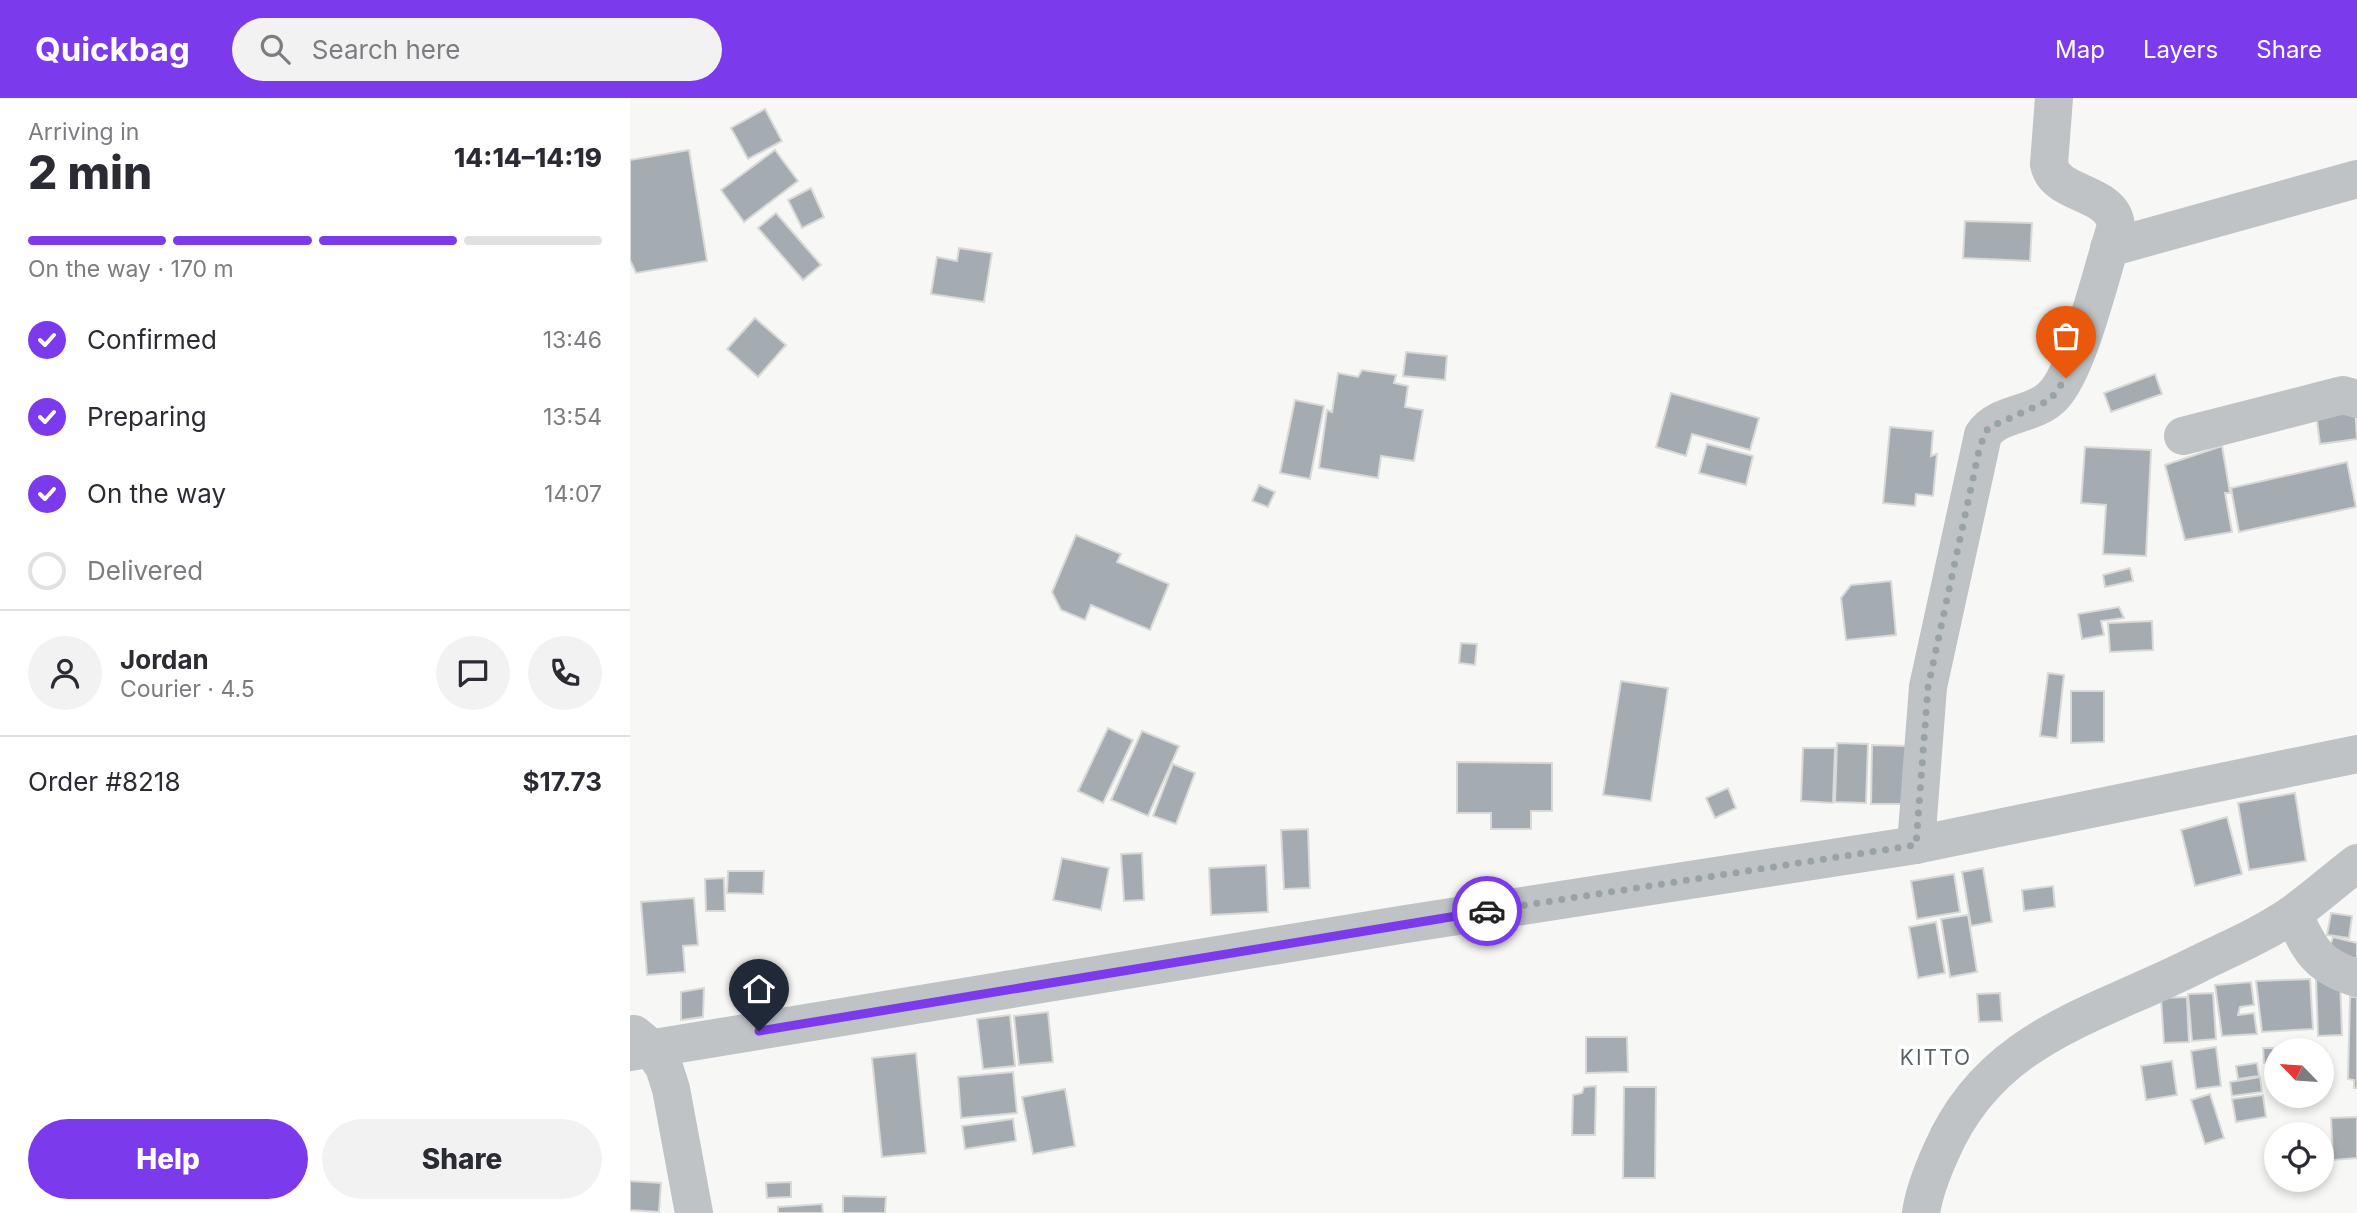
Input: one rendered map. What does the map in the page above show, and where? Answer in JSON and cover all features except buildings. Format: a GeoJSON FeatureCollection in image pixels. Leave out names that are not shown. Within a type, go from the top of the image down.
{"type":"FeatureCollection","features":[{"type":"Feature","properties":{"kind":"street"},"geometry":{"type":"LineString","coordinates":[[1916,845],[1928,687],[1983,435],[1994,424],[2038,407],[2059,390],[2074,360],[2116,226],[2115,218],[2105,206],[2057,179],[2051,172],[2049,164],[2054,98]]}},
{"type":"Feature","properties":{"kind":"street"},"geometry":{"type":"LineString","coordinates":[[2109,248],[2357,179]]}},
{"type":"Feature","properties":{"kind":"street"},"geometry":{"type":"LineString","coordinates":[[2183,436],[2343,395],[2357,399]]}},
{"type":"Feature","properties":{"kind":"street"},"geometry":{"type":"LineString","coordinates":[[637,1044],[1916,845],[2357,754]]}},
{"type":"Feature","properties":{"kind":"street"},"geometry":{"type":"LineString","coordinates":[[1921,1213],[1929,1180],[1948,1136],[1976,1091],[1998,1068],[2044,1036],[2197,965],[2293,914],[2357,863]]}},
{"type":"Feature","properties":{"kind":"street"},"geometry":{"type":"LineString","coordinates":[[2293,914],[2319,961],[2338,973],[2357,978]]}},
{"type":"Feature","properties":{"kind":"street"},"geometry":{"type":"LineString","coordinates":[[637,1044],[664,1067],[671,1089],[694,1213]]}},
{"type":"Feature","properties":{"kind":"way so far"},"geometry":{"type":"LineString","coordinates":[[1487,911],[1916,845],[1928,687],[1983,435],[1994,424],[2050,400],[2066,378]]}},
{"type":"Feature","properties":{"kind":"district","name":"KITTO"},"geometry":{"type":"Point","coordinates":[1936,1058]}},
{"type":"Feature","properties":{"kind":"route"},"geometry":{"type":"LineString","coordinates":[[759,1031],[1487,911]]}}]}
